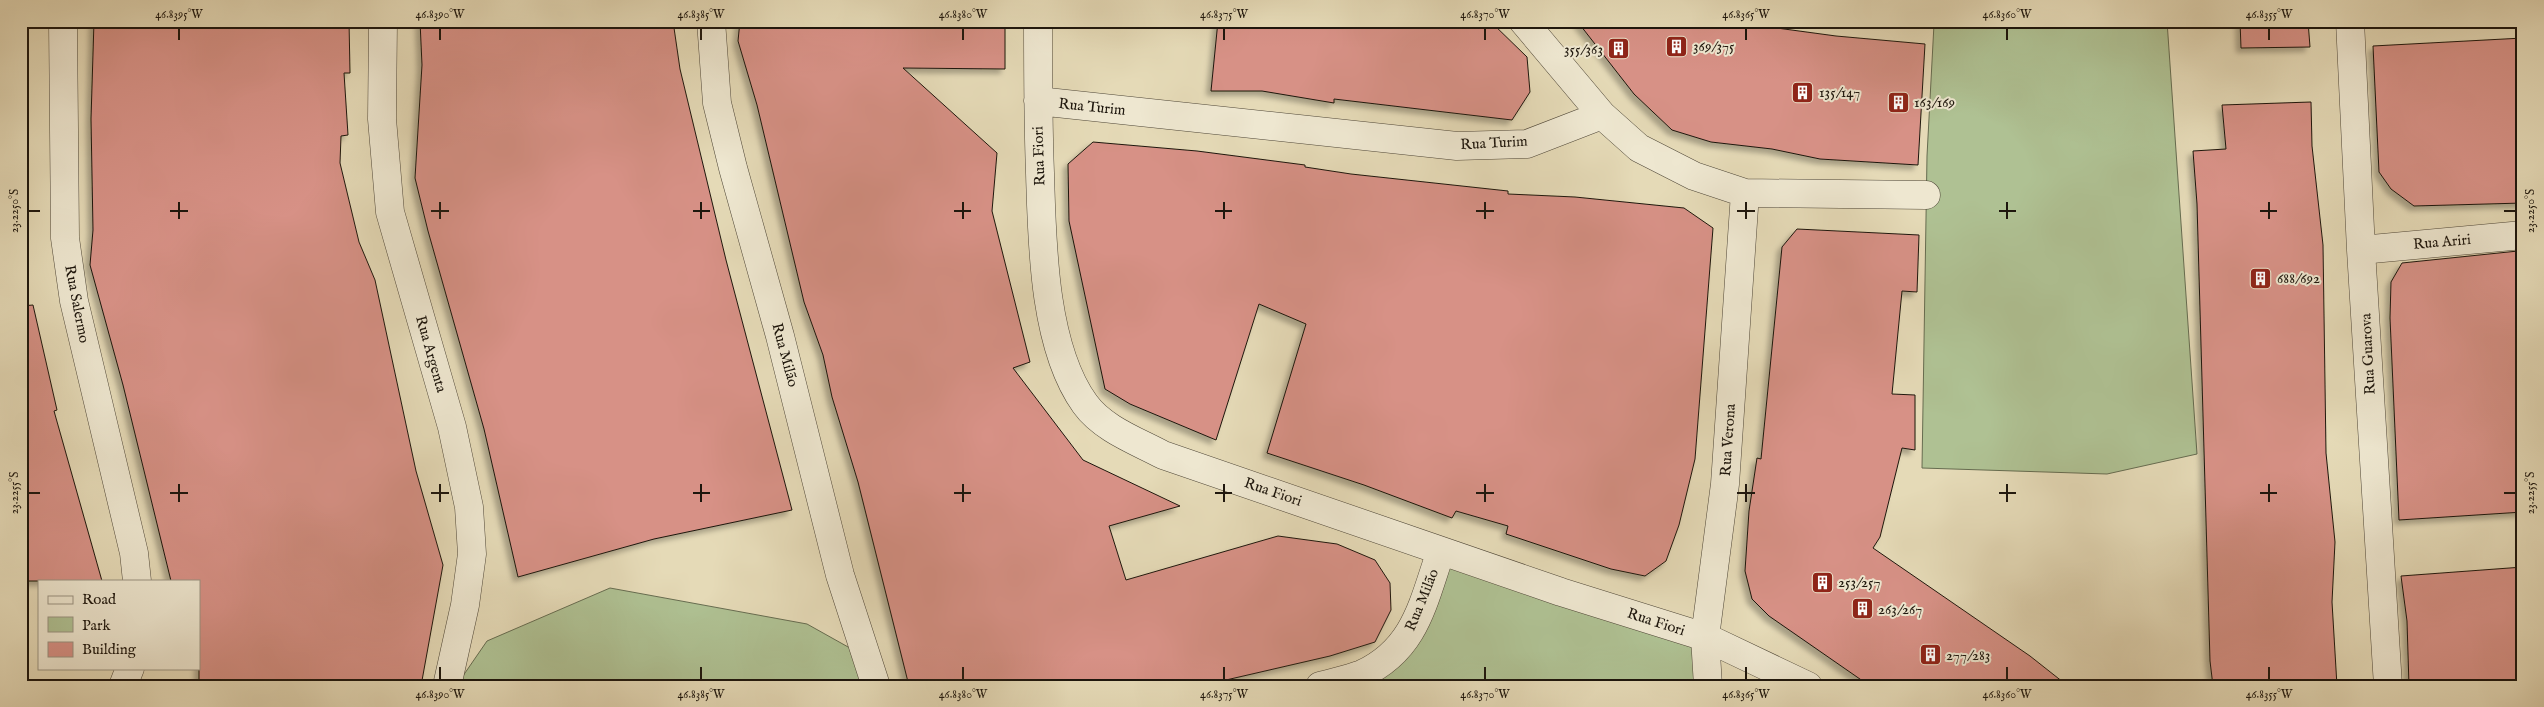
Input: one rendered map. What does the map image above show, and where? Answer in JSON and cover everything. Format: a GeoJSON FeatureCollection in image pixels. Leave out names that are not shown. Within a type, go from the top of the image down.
{"type":"FeatureCollection","features":[{"type":"Feature","properties":{"kind":"street","name":"Rua Salermo"},"geometry":{"type":"LineString","coordinates":[[64,21],[65,238],[74,301],[134,552],[137,580]]}},
{"type":"Feature","properties":{"kind":"street","name":"Rua Argenta"},"geometry":{"type":"LineString","coordinates":[[383,21],[382,119],[390,212],[452,427],[469,507],[472,554],[465,605],[446,686]]}},
{"type":"Feature","properties":{"kind":"street","name":"Rua Milão"},"geometry":{"type":"LineString","coordinates":[[711,21],[717,103],[733,168],[780,336],[840,575],[876,686]]}},
{"type":"Feature","properties":{"kind":"street","name":"Rua Fiori"},"geometry":{"type":"LineString","coordinates":[[1038,21],[1042,246],[1054,329],[1069,377],[1085,405],[1110,427],[1163,455],[1440,551],[1705,637],[1808,686]]}},
{"type":"Feature","properties":{"kind":"street"},"geometry":{"type":"LineString","coordinates":[[1523,21],[1602,115],[1638,148],[1694,176],[1744,193],[1926,195]]}},
{"type":"Feature","properties":{"kind":"street","name":"Rua Guarova"},"geometry":{"type":"LineString","coordinates":[[2350,21],[2388,686]]}},
{"type":"Feature","properties":{"kind":"street","name":"Rua Turim"},"geometry":{"type":"LineString","coordinates":[[1038,101],[1457,146],[1527,144],[1602,115]]}},
{"type":"Feature","properties":{"kind":"street","name":"Rua Verona"},"geometry":{"type":"LineString","coordinates":[[1708,686],[1705,637],[1725,484],[1744,193]]}},
{"type":"Feature","properties":{"kind":"street","name":"Rua Ariri"},"geometry":{"type":"LineString","coordinates":[[2362,250],[2523,235]]}},
{"type":"Feature","properties":{"kind":"street","name":"Rua Milão"},"geometry":{"type":"LineString","coordinates":[[1320,686],[1362,674],[1396,652],[1410,633],[1440,551]]}},
{"type":"Feature","properties":{"kind":"street"},"geometry":{"type":"LineString","coordinates":[[123,686],[129,670]]}},
{"type":"Feature","properties":{"kind":"green space"},"geometry":{"type":"Polygon","coordinates":[[[1919,21],[2167,21],[2197,454],[2107,474],[1922,468],[1927,156],[1934,24],[1919,21]]]}},
{"type":"Feature","properties":{"kind":"green space"},"geometry":{"type":"Polygon","coordinates":[[[1441,551],[1705,637],[1708,686],[1320,686],[1362,673],[1420,610],[1441,551]]]}},
{"type":"Feature","properties":{"kind":"green space"},"geometry":{"type":"Polygon","coordinates":[[[610,588],[807,624],[866,657],[879,686],[456,686],[487,641],[610,588]]]}},
{"type":"Feature","properties":{"kind":"building"},"geometry":{"type":"Polygon","coordinates":[[[94,21],[349,21],[350,73],[344,73],[348,135],[341,136],[340,163],[359,242],[375,280],[416,471],[443,565],[421,686],[199,686],[200,580],[171,580],[123,385],[90,265],[93,230],[91,119],[94,21]]]}},
{"type":"Feature","properties":{"kind":"building"},"geometry":{"type":"Polygon","coordinates":[[[420,21],[673,21],[680,69],[726,260],[792,510],[654,539],[518,577],[484,429],[428,231],[415,178],[422,65],[420,21]]]}},
{"type":"Feature","properties":{"kind":"building"},"geometry":{"type":"Polygon","coordinates":[[[740,21],[1005,21],[1005,69],[903,68],[997,153],[992,211],[1030,362],[1013,368],[1083,460],[1180,506],[1109,526],[1126,580],[1278,536],[1337,544],[1375,560],[1390,583],[1391,610],[1375,642],[1330,656],[1200,686],[909,686],[858,482],[832,397],[823,355],[804,302],[757,105],[738,41],[740,21]]]}},
{"type":"Feature","properties":{"kind":"building"},"geometry":{"type":"Polygon","coordinates":[[[1218,21],[1490,21],[1527,57],[1530,92],[1512,120],[1334,99],[1334,103],[1262,91],[1211,91],[1218,21]]]}},
{"type":"Feature","properties":{"kind":"building"},"geometry":{"type":"Polygon","coordinates":[[[1577,21],[1725,21],[1836,36],[1925,44],[1918,165],[1820,159],[1772,149],[1711,142],[1672,130],[1634,94],[1577,21]]]}},
{"type":"Feature","properties":{"kind":"building"},"geometry":{"type":"Polygon","coordinates":[[[2240,21],[2308,21],[2310,47],[2241,48],[2240,21]]]}},
{"type":"Feature","properties":{"kind":"building"},"geometry":{"type":"Polygon","coordinates":[[[2523,38],[2523,203],[2414,206],[2391,189],[2379,172],[2373,46],[2523,38]]]}},
{"type":"Feature","properties":{"kind":"building"},"geometry":{"type":"Polygon","coordinates":[[[2311,102],[2312,146],[2323,245],[2326,453],[2335,542],[2332,602],[2337,686],[2213,686],[2210,661],[2197,204],[2193,151],[2226,149],[2222,105],[2311,102]]]}},
{"type":"Feature","properties":{"kind":"building"},"geometry":{"type":"Polygon","coordinates":[[[1093,142],[1197,151],[1305,165],[1305,167],[1351,174],[1508,191],[1508,194],[1575,197],[1684,208],[1713,228],[1695,459],[1679,525],[1666,561],[1645,576],[1611,569],[1506,534],[1508,526],[1456,511],[1452,518],[1364,485],[1267,453],[1306,324],[1259,304],[1216,440],[1130,404],[1105,389],[1069,221],[1068,164],[1093,142]]]}},
{"type":"Feature","properties":{"kind":"building"},"geometry":{"type":"Polygon","coordinates":[[[1797,229],[1919,235],[1917,292],[1902,291],[1892,394],[1915,395],[1915,450],[1902,448],[1880,537],[1873,548],[2030,656],[2068,686],[1870,686],[1769,616],[1752,599],[1745,571],[1749,511],[1757,458],[1761,459],[1782,247],[1797,229]]]}},
{"type":"Feature","properties":{"kind":"building"},"geometry":{"type":"Polygon","coordinates":[[[2518,251],[2523,302],[2523,512],[2399,520],[2390,318],[2391,282],[2402,263],[2518,251]]]}},
{"type":"Feature","properties":{"kind":"building"},"geometry":{"type":"Polygon","coordinates":[[[33,305],[57,410],[54,411],[102,580],[21,581],[21,306],[33,305]]]}},
{"type":"Feature","properties":{"kind":"building"},"geometry":{"type":"Polygon","coordinates":[[[2523,567],[2523,686],[2409,686],[2407,621],[2401,576],[2523,567]]]}},
{"type":"Feature","properties":{"kind":"place","name":"369/375"},"geometry":{"type":"Point","coordinates":[1677,46]}},
{"type":"Feature","properties":{"kind":"place","name":"355/363"},"geometry":{"type":"Point","coordinates":[1619,49]}},
{"type":"Feature","properties":{"kind":"place","name":"135/147"},"geometry":{"type":"Point","coordinates":[1803,92]}},
{"type":"Feature","properties":{"kind":"place","name":"163/169"},"geometry":{"type":"Point","coordinates":[1898,102]}},
{"type":"Feature","properties":{"kind":"place","name":"688/692"},"geometry":{"type":"Point","coordinates":[2261,278]}},
{"type":"Feature","properties":{"kind":"place","name":"253/257"},"geometry":{"type":"Point","coordinates":[1822,582]}},
{"type":"Feature","properties":{"kind":"place","name":"263/267"},"geometry":{"type":"Point","coordinates":[1862,609]}},
{"type":"Feature","properties":{"kind":"place","name":"277/283"},"geometry":{"type":"Point","coordinates":[1930,655]}}]}
